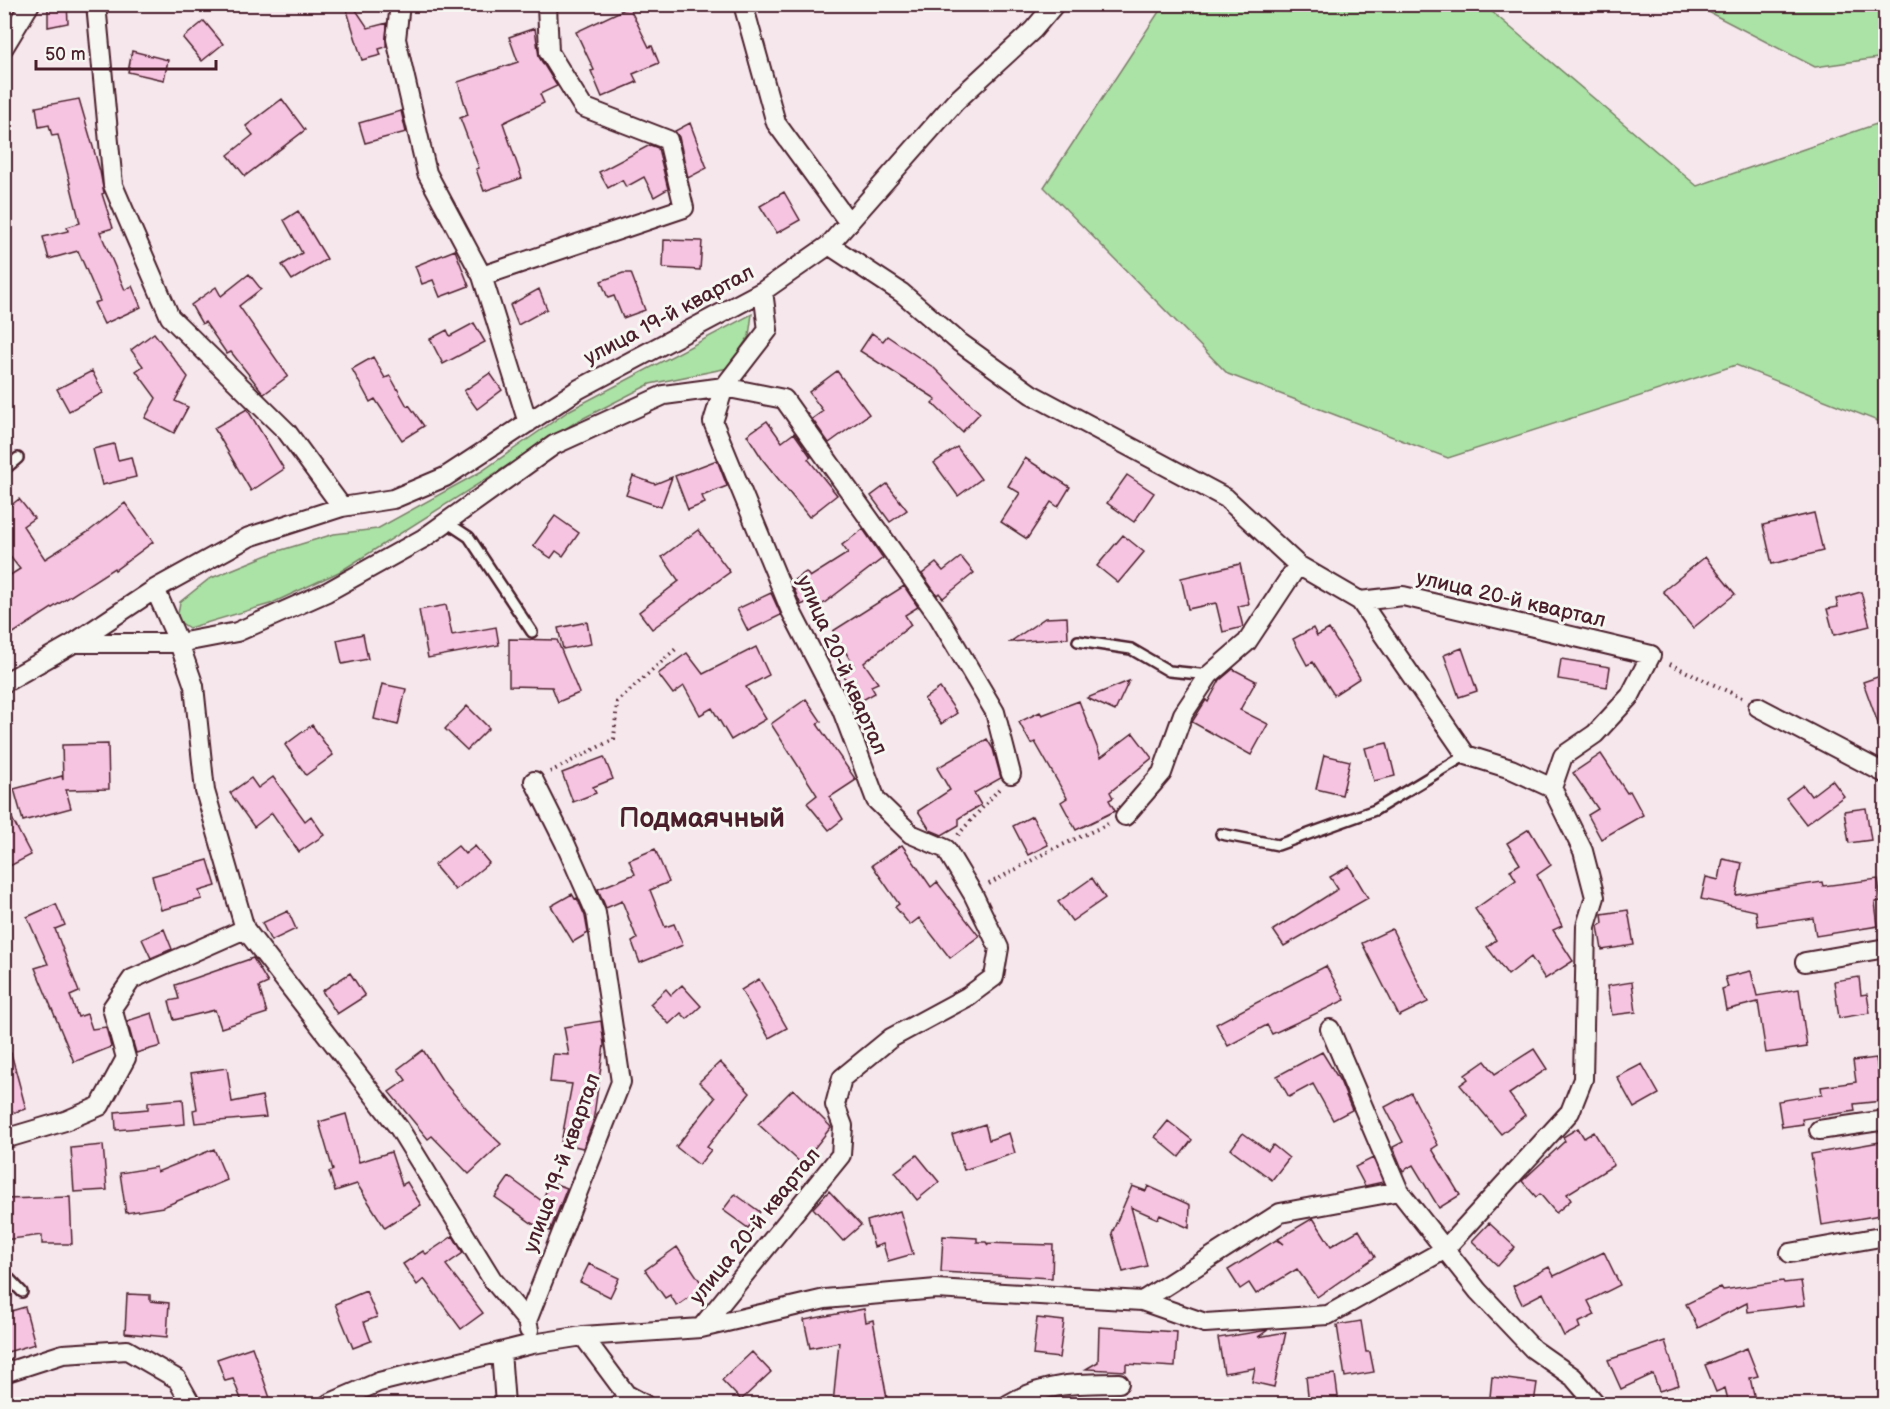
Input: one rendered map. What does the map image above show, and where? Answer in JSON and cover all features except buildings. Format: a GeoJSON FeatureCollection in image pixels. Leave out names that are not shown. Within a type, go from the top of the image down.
{"type":"FeatureCollection","features":[{"type":"Feature","properties":{"kind":"street"},"geometry":{"type":"LineString","coordinates":[[4,47],[30,4]]}},
{"type":"Feature","properties":{"kind":"street"},"geometry":{"type":"LineString","coordinates":[[96,4],[113,185],[170,317],[287,432],[342,507]]}},
{"type":"Feature","properties":{"kind":"street"},"geometry":{"type":"LineString","coordinates":[[400,4],[396,39],[427,173],[482,276],[528,423]]}},
{"type":"Feature","properties":{"kind":"street"},"geometry":{"type":"LineString","coordinates":[[743,4],[776,123],[849,223]]}},
{"type":"Feature","properties":{"kind":"street","name":"улица 19-й квартал"},"geometry":{"type":"LineString","coordinates":[[4,683],[74,643],[155,589],[249,537],[342,507],[393,499],[446,477],[579,389],[763,291],[829,245],[955,102],[1033,30],[1054,4]]}},
{"type":"Feature","properties":{"kind":"street"},"geometry":{"type":"LineString","coordinates":[[482,276],[684,208],[668,140],[583,107],[549,52],[548,5]]}},
{"type":"Feature","properties":{"kind":"street"},"geometry":{"type":"LineString","coordinates":[[328,1404],[379,1382],[532,1344],[583,1336],[701,1328],[825,1299],[936,1289],[1142,1301],[1205,1323],[1328,1315],[1444,1250],[1570,1112],[1583,1079],[1586,926],[1594,897],[1583,851],[1552,788],[1511,769],[1466,755],[1360,601],[1298,565],[1226,498],[1031,393],[959,342],[902,293],[829,245]]}},
{"type":"Feature","properties":{"kind":"street","name":"улица 20-й квартал"},"geometry":{"type":"LineString","coordinates":[[701,1328],[841,1155],[843,1126],[835,1105],[842,1078],[891,1038],[967,997],[993,977],[999,948],[973,894],[946,849],[911,834],[876,800],[842,710],[791,611],[713,422],[724,387],[768,330],[763,291]]}},
{"type":"Feature","properties":{"kind":"street"},"geometry":{"type":"LineString","coordinates":[[74,643],[179,644],[237,632],[327,592],[448,523],[554,445],[664,395],[724,387],[784,399],[937,614],[994,712],[1011,774]]}},
{"type":"Feature","properties":{"kind":"street"},"geometry":{"type":"LineString","coordinates":[[1125,816],[1162,773],[1183,714],[1209,675],[1247,642],[1298,565]]}},
{"type":"Feature","properties":{"kind":"street"},"geometry":{"type":"LineString","coordinates":[[155,589],[194,686],[206,791],[245,929],[399,1128],[492,1279],[527,1321],[532,1344]]}},
{"type":"Feature","properties":{"kind":"street","name":"улица 20-й квартал"},"geometry":{"type":"LineString","coordinates":[[1360,601],[1403,596],[1651,655]]}},
{"type":"Feature","properties":{"kind":"street"},"geometry":{"type":"LineString","coordinates":[[1552,788],[1563,756],[1595,734],[1630,696],[1651,655]]}},
{"type":"Feature","properties":{"kind":"street"},"geometry":{"type":"LineString","coordinates":[[1758,706],[1886,774]]}},
{"type":"Feature","properties":{"kind":"street","name":"улица 19-й квартал"},"geometry":{"type":"LineString","coordinates":[[527,1321],[621,1082],[596,913],[534,781]]}},
{"type":"Feature","properties":{"kind":"street"},"geometry":{"type":"LineString","coordinates":[[4,1139],[65,1121],[100,1106],[126,1058],[112,1008],[132,979],[245,929]]}},
{"type":"Feature","properties":{"kind":"street"},"geometry":{"type":"LineString","coordinates":[[1805,962],[1886,948]]}},
{"type":"Feature","properties":{"kind":"street"},"geometry":{"type":"LineString","coordinates":[[1330,1029],[1399,1191],[1478,1291],[1533,1349],[1573,1377],[1596,1404]]}},
{"type":"Feature","properties":{"kind":"street"},"geometry":{"type":"LineString","coordinates":[[1819,1130],[1886,1120]]}},
{"type":"Feature","properties":{"kind":"street"},"geometry":{"type":"LineString","coordinates":[[1142,1301],[1280,1213],[1399,1191]]}},
{"type":"Feature","properties":{"kind":"street"},"geometry":{"type":"LineString","coordinates":[[1790,1253],[1886,1236]]}},
{"type":"Feature","properties":{"kind":"street"},"geometry":{"type":"LineString","coordinates":[[583,1336],[619,1399],[644,1404]]}},
{"type":"Feature","properties":{"kind":"street"},"geometry":{"type":"LineString","coordinates":[[4,1373],[63,1354],[127,1350],[177,1379],[191,1404]]}},
{"type":"Feature","properties":{"kind":"street"},"geometry":{"type":"LineString","coordinates":[[501,1352],[505,1404]]}},
{"type":"Feature","properties":{"kind":"street"},"geometry":{"type":"LineString","coordinates":[[1009,1404],[1028,1393],[1073,1383],[1119,1383]]}},
{"type":"Feature","properties":{"kind":"lane"},"geometry":{"type":"LineString","coordinates":[[4,470],[18,458]]}},
{"type":"Feature","properties":{"kind":"lane"},"geometry":{"type":"LineString","coordinates":[[448,523],[469,537],[531,632]]}},
{"type":"Feature","properties":{"kind":"lane"},"geometry":{"type":"LineString","coordinates":[[1078,641],[1131,649],[1169,671],[1209,675]]}},
{"type":"Feature","properties":{"kind":"lane"},"geometry":{"type":"LineString","coordinates":[[1221,834],[1278,845],[1375,810],[1466,755]]}},
{"type":"Feature","properties":{"kind":"lane"},"geometry":{"type":"LineString","coordinates":[[4,1273],[22,1292]]}},
{"type":"Feature","properties":{"kind":"path"},"geometry":{"type":"LineString","coordinates":[[534,781],[614,739],[617,702],[678,647]]}},
{"type":"Feature","properties":{"kind":"path"},"geometry":{"type":"LineString","coordinates":[[1651,655],[1758,706]]}},
{"type":"Feature","properties":{"kind":"path"},"geometry":{"type":"LineString","coordinates":[[946,849],[1011,774]]}},
{"type":"Feature","properties":{"kind":"path"},"geometry":{"type":"LineString","coordinates":[[973,894],[1045,853],[1125,816]]}},
{"type":"Feature","properties":{"kind":"green space"},"geometry":{"type":"Polygon","coordinates":[[[1164,4],[1484,5],[1697,186],[1885,121],[1885,424],[1736,365],[1448,458],[1228,374],[1044,187],[1164,4]]]}},
{"type":"Feature","properties":{"kind":"green space"},"geometry":{"type":"Polygon","coordinates":[[[1695,5],[1885,5],[1885,57],[1815,67],[1695,5]]]}},
{"type":"Feature","properties":{"kind":"green space"},"geometry":{"type":"Polygon","coordinates":[[[752,314],[749,336],[728,368],[650,384],[576,422],[341,571],[270,604],[189,628],[177,620],[180,602],[209,579],[275,552],[334,534],[377,529],[482,471],[570,410],[752,314]]]}},
{"type":"Feature","properties":{"kind":"district","name":"Подмаячный"},"geometry":{"type":"Point","coordinates":[702,819]}}]}
